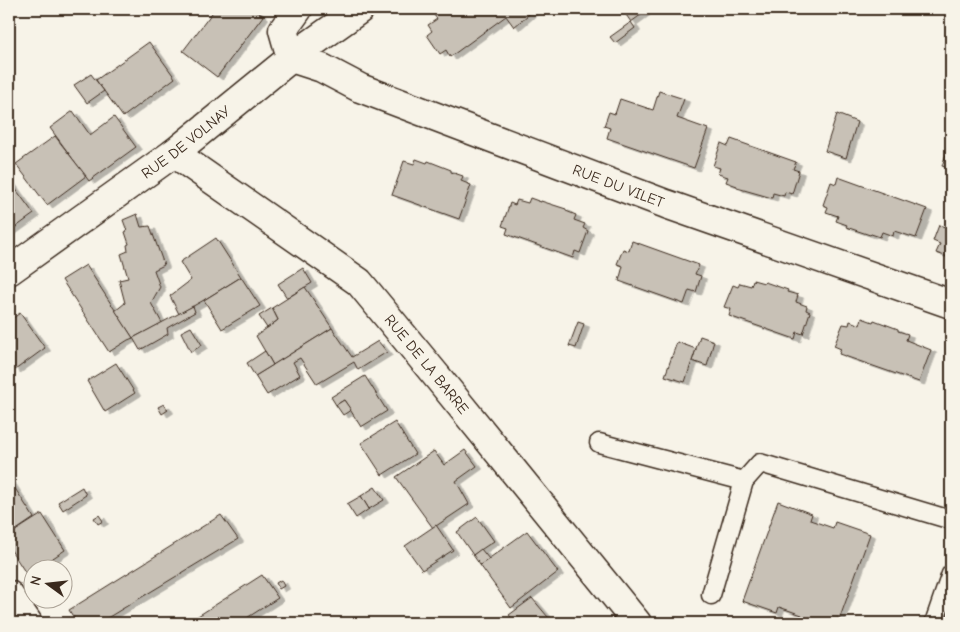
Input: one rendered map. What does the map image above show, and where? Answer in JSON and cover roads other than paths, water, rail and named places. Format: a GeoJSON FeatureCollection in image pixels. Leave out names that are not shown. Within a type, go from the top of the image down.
{"type":"FeatureCollection","features":[{"type":"Feature","properties":{"kind":"street"},"geometry":{"type":"LineString","coordinates":[[291,58],[283,30],[298,9]]}},
{"type":"Feature","properties":{"kind":"street","name":"RUE DE VOLNAY"},"geometry":{"type":"LineString","coordinates":[[9,271],[174,153],[291,58],[360,9]]}},
{"type":"Feature","properties":{"kind":"street","name":"RUE DU VILET"},"geometry":{"type":"LineString","coordinates":[[291,58],[322,68],[360,88],[666,204],[951,304]]}},
{"type":"Feature","properties":{"kind":"street","name":"RUE DE LA BARRE"},"geometry":{"type":"LineString","coordinates":[[174,153],[359,282],[637,623]]}},
{"type":"Feature","properties":{"kind":"street"},"geometry":{"type":"LineString","coordinates":[[9,595],[28,623]]}},
{"type":"Feature","properties":{"kind":"lane"},"geometry":{"type":"LineString","coordinates":[[599,443],[744,482]]}},
{"type":"Feature","properties":{"kind":"lane"},"geometry":{"type":"LineString","coordinates":[[711,596],[744,482],[760,463],[951,520]]}},
{"type":"Feature","properties":{"kind":"lane"},"geometry":{"type":"LineString","coordinates":[[934,623],[951,574]]}}]}
